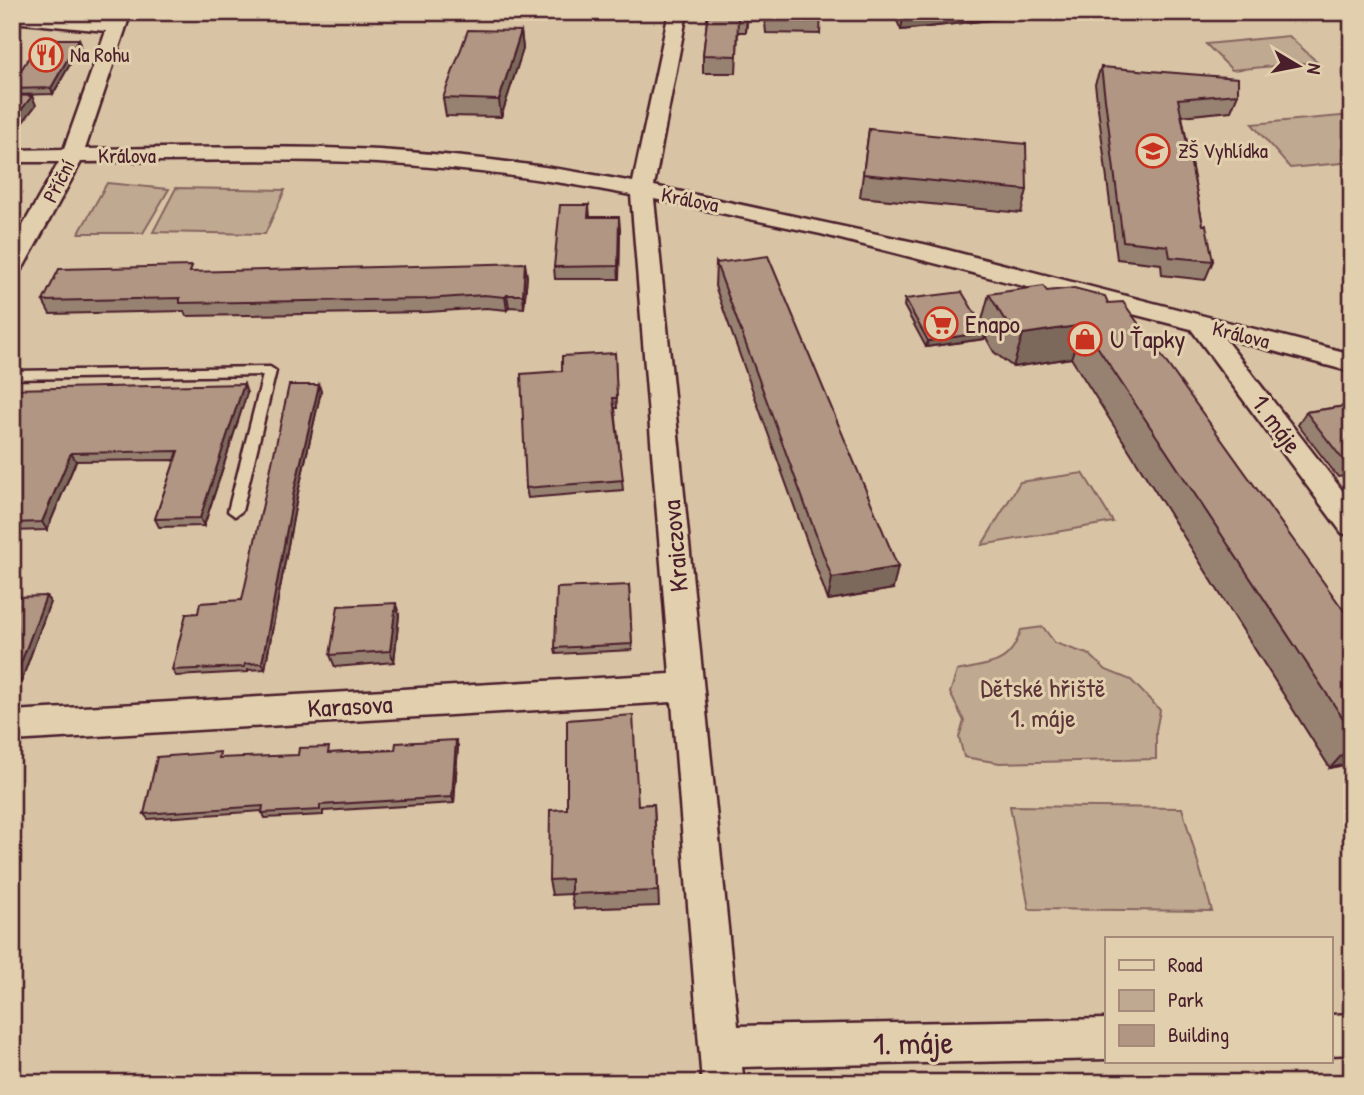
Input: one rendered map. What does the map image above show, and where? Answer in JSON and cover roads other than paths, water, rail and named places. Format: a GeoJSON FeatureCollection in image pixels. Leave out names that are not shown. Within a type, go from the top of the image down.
{"type":"FeatureCollection","features":[{"type":"Feature","properties":{"kind":"street","name":"Kraiczova"},"geometry":{"type":"LineString","coordinates":[[677,12],[642,190],[722,1065]]}},
{"type":"Feature","properties":{"kind":"street"},"geometry":{"type":"LineString","coordinates":[[12,16],[119,19]]}},
{"type":"Feature","properties":{"kind":"street","name":"Příční"},"geometry":{"type":"LineString","coordinates":[[12,266],[72,156],[119,19]]}},
{"type":"Feature","properties":{"kind":"street","name":"Králova"},"geometry":{"type":"LineString","coordinates":[[12,156],[344,156],[494,166],[642,190],[874,240],[1073,288],[1201,325],[1352,363]]}},
{"type":"Feature","properties":{"kind":"street","name":"1. máje"},"geometry":{"type":"LineString","coordinates":[[1201,325],[1352,525]]}},
{"type":"Feature","properties":{"kind":"street","name":"Karasova"},"geometry":{"type":"LineString","coordinates":[[12,726],[688,687]]}},
{"type":"Feature","properties":{"kind":"street"},"geometry":{"type":"LineString","coordinates":[[1332,1035],[1352,1034]]}},
{"type":"Feature","properties":{"kind":"street","name":"1. máje"},"geometry":{"type":"LineString","coordinates":[[722,1065],[1105,1040]]}},
{"type":"Feature","properties":{"kind":"lane"},"geometry":{"type":"LineString","coordinates":[[12,375],[270,371],[234,511]]}},
{"type":"Feature","properties":{"kind":"place","name":"Na Rohu"},"geometry":{"type":"Point","coordinates":[46,55]}},
{"type":"Feature","properties":{"kind":"place","name":"ZŠ Vyhlídka"},"geometry":{"type":"Point","coordinates":[1153,151]}},
{"type":"Feature","properties":{"kind":"place","name":"Enapo"},"geometry":{"type":"Point","coordinates":[941,324]}},
{"type":"Feature","properties":{"kind":"place","name":"U Ťapky"},"geometry":{"type":"Point","coordinates":[1085,339]}},
{"type":"Feature","properties":{"kind":"park label","name":"Dětské hřiště 1. máje"},"geometry":{"type":"Point","coordinates":[1043,703]}}]}
